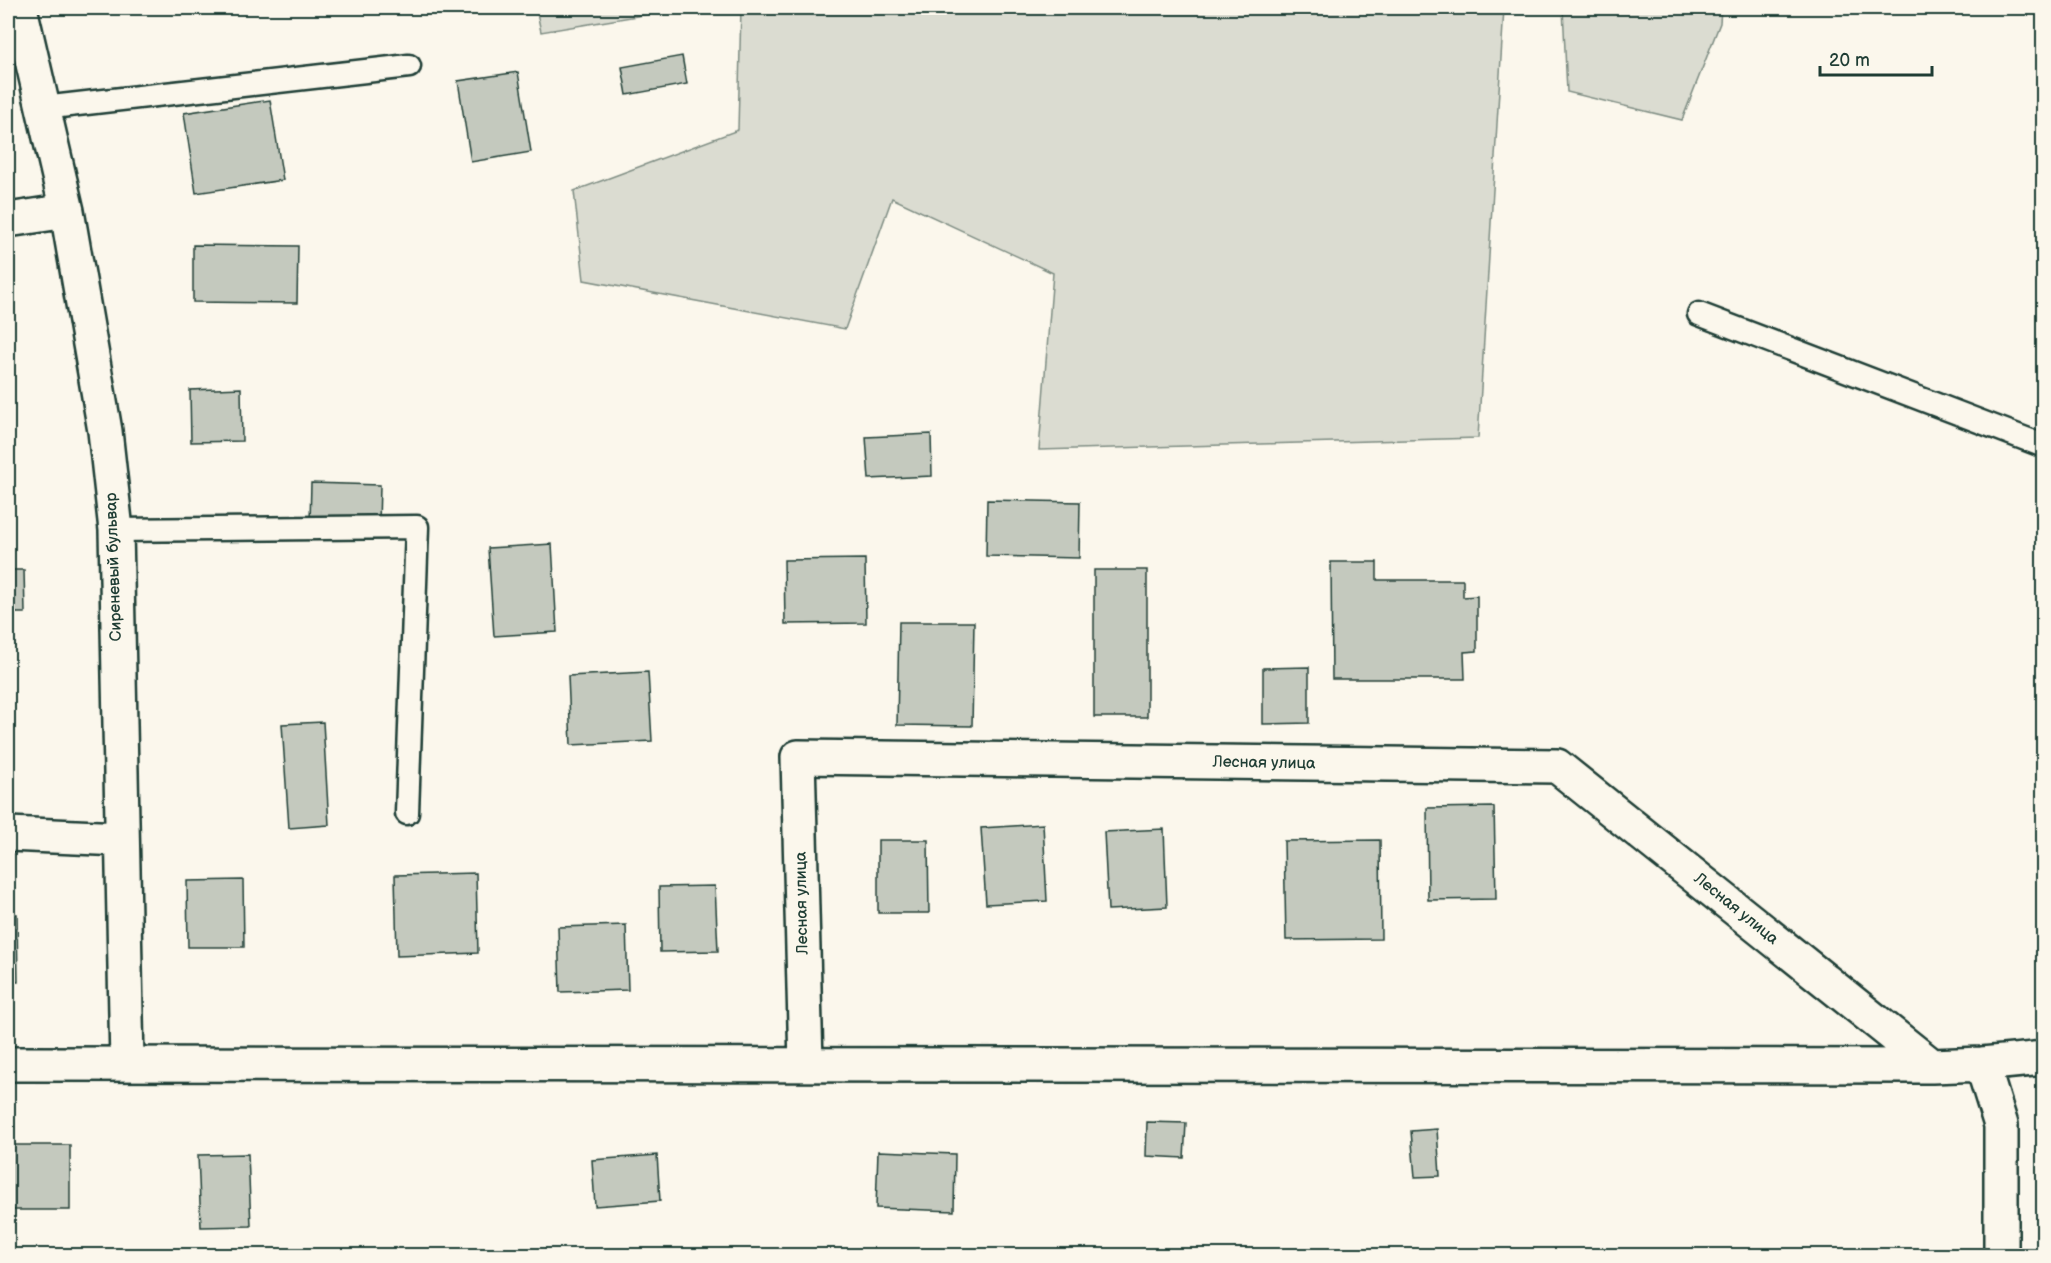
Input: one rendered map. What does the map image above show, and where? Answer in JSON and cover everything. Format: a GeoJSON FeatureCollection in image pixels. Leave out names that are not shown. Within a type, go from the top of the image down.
{"type":"FeatureCollection","features":[{"type":"Feature","properties":{"kind":"street","name":"Сиреневый бульвар"},"geometry":{"type":"LineString","coordinates":[[20,8],[67,211],[105,431],[116,530],[127,1064]]}},
{"type":"Feature","properties":{"kind":"street"},"geometry":{"type":"LineString","coordinates":[[8,220],[67,211]]}},
{"type":"Feature","properties":{"kind":"street","name":"Лесная улица"},"geometry":{"type":"LineString","coordinates":[[806,1064],[798,757],[1557,766],[1932,1066]]}},
{"type":"Feature","properties":{"kind":"street"},"geometry":{"type":"LineString","coordinates":[[8,834],[121,839]]}},
{"type":"Feature","properties":{"kind":"street"},"geometry":{"type":"LineString","coordinates":[[8,1064],[1932,1066],[2043,1058]]}},
{"type":"Feature","properties":{"kind":"street"},"geometry":{"type":"LineString","coordinates":[[1982,1064],[2001,1125],[2001,1256]]}},
{"type":"Feature","properties":{"kind":"lane"},"geometry":{"type":"LineString","coordinates":[[43,108],[409,66]]}},
{"type":"Feature","properties":{"kind":"lane"},"geometry":{"type":"LineString","coordinates":[[1699,314],[2043,446]]}},
{"type":"Feature","properties":{"kind":"lane"},"geometry":{"type":"LineString","coordinates":[[116,530],[417,527],[407,813]]}},
{"type":"Feature","properties":{"kind":"shaded area"},"geometry":{"type":"Polygon","coordinates":[[[536,8],[685,8],[541,32],[536,8]]]}},
{"type":"Feature","properties":{"kind":"shaded area"},"geometry":{"type":"Polygon","coordinates":[[[741,8],[1504,8],[1478,438],[1039,450],[1053,273],[892,198],[845,329],[584,280],[574,191],[738,130],[741,8]]]}},
{"type":"Feature","properties":{"kind":"shaded area"},"geometry":{"type":"Polygon","coordinates":[[[1563,8],[1721,8],[1720,23],[1682,120],[1567,92],[1563,8]]]}},
{"type":"Feature","properties":{"kind":"building"},"geometry":{"type":"Polygon","coordinates":[[[682,56],[687,84],[627,95],[622,67],[682,56]]]}},
{"type":"Feature","properties":{"kind":"building"},"geometry":{"type":"Polygon","coordinates":[[[518,72],[531,152],[471,162],[458,81],[518,72]]]}},
{"type":"Feature","properties":{"kind":"building"},"geometry":{"type":"Polygon","coordinates":[[[270,100],[283,180],[196,193],[184,113],[270,100]]]}},
{"type":"Feature","properties":{"kind":"building"},"geometry":{"type":"Polygon","coordinates":[[[193,245],[298,246],[297,303],[193,302],[193,245]]]}},
{"type":"Feature","properties":{"kind":"building"},"geometry":{"type":"Polygon","coordinates":[[[241,388],[242,441],[191,442],[190,390],[241,388]]]}},
{"type":"Feature","properties":{"kind":"building"},"geometry":{"type":"Polygon","coordinates":[[[931,434],[932,476],[869,479],[866,437],[931,434]]]}},
{"type":"Feature","properties":{"kind":"building"},"geometry":{"type":"Polygon","coordinates":[[[8,472],[13,472],[11,510],[8,510],[8,472]]]}},
{"type":"Feature","properties":{"kind":"building"},"geometry":{"type":"Polygon","coordinates":[[[311,483],[380,485],[379,524],[310,523],[311,483]]]}},
{"type":"Feature","properties":{"kind":"building"},"geometry":{"type":"Polygon","coordinates":[[[987,500],[1080,502],[1079,558],[986,556],[987,500]]]}},
{"type":"Feature","properties":{"kind":"building"},"geometry":{"type":"Polygon","coordinates":[[[552,544],[557,632],[494,636],[488,548],[552,544]]]}},
{"type":"Feature","properties":{"kind":"building"},"geometry":{"type":"Polygon","coordinates":[[[865,559],[866,623],[785,624],[784,560],[865,559]]]}},
{"type":"Feature","properties":{"kind":"building"},"geometry":{"type":"Polygon","coordinates":[[[1331,562],[1377,562],[1377,580],[1463,580],[1463,597],[1477,596],[1477,651],[1464,652],[1465,679],[1332,679],[1331,562]]]}},
{"type":"Feature","properties":{"kind":"building"},"geometry":{"type":"Polygon","coordinates":[[[8,570],[24,570],[25,613],[8,613],[8,570]]]}},
{"type":"Feature","properties":{"kind":"building"},"geometry":{"type":"Polygon","coordinates":[[[1094,570],[1147,570],[1147,717],[1094,717],[1094,570]]]}},
{"type":"Feature","properties":{"kind":"building"},"geometry":{"type":"Polygon","coordinates":[[[899,622],[974,622],[972,726],[897,725],[899,622]]]}},
{"type":"Feature","properties":{"kind":"building"},"geometry":{"type":"Polygon","coordinates":[[[1309,667],[1309,723],[1263,724],[1263,668],[1309,667]]]}},
{"type":"Feature","properties":{"kind":"building"},"geometry":{"type":"Polygon","coordinates":[[[648,672],[652,741],[571,745],[568,676],[648,672]]]}},
{"type":"Feature","properties":{"kind":"building"},"geometry":{"type":"Polygon","coordinates":[[[323,722],[329,825],[289,828],[282,724],[323,722]]]}},
{"type":"Feature","properties":{"kind":"building"},"geometry":{"type":"Polygon","coordinates":[[[1494,807],[1496,899],[1428,900],[1427,808],[1494,807]]]}},
{"type":"Feature","properties":{"kind":"building"},"geometry":{"type":"Polygon","coordinates":[[[1043,824],[1047,901],[986,904],[981,828],[1043,824]]]}},
{"type":"Feature","properties":{"kind":"building"},"geometry":{"type":"Polygon","coordinates":[[[1164,829],[1167,907],[1108,910],[1104,832],[1164,829]]]}},
{"type":"Feature","properties":{"kind":"building"},"geometry":{"type":"Polygon","coordinates":[[[878,840],[928,840],[929,913],[878,913],[878,840]]]}},
{"type":"Feature","properties":{"kind":"building"},"geometry":{"type":"Polygon","coordinates":[[[1380,840],[1381,939],[1286,940],[1284,841],[1380,840]]]}},
{"type":"Feature","properties":{"kind":"building"},"geometry":{"type":"Polygon","coordinates":[[[476,873],[478,953],[397,956],[395,875],[476,873]]]}},
{"type":"Feature","properties":{"kind":"building"},"geometry":{"type":"Polygon","coordinates":[[[243,880],[244,947],[188,947],[187,881],[243,880]]]}},
{"type":"Feature","properties":{"kind":"building"},"geometry":{"type":"Polygon","coordinates":[[[715,886],[718,951],[660,952],[659,887],[715,886]]]}},
{"type":"Feature","properties":{"kind":"building"},"geometry":{"type":"Polygon","coordinates":[[[8,914],[17,914],[18,982],[8,982],[8,914]]]}},
{"type":"Feature","properties":{"kind":"building"},"geometry":{"type":"Polygon","coordinates":[[[626,925],[628,990],[560,992],[558,927],[626,925]]]}},
{"type":"Feature","properties":{"kind":"building"},"geometry":{"type":"Polygon","coordinates":[[[1147,1122],[1186,1123],[1184,1158],[1146,1156],[1147,1122]]]}},
{"type":"Feature","properties":{"kind":"building"},"geometry":{"type":"Polygon","coordinates":[[[1437,1129],[1440,1176],[1415,1177],[1411,1131],[1437,1129]]]}},
{"type":"Feature","properties":{"kind":"building"},"geometry":{"type":"Polygon","coordinates":[[[8,1145],[70,1145],[70,1210],[8,1210],[8,1145]]]}},
{"type":"Feature","properties":{"kind":"building"},"geometry":{"type":"Polygon","coordinates":[[[878,1151],[955,1154],[954,1211],[876,1208],[878,1151]]]}},
{"type":"Feature","properties":{"kind":"building"},"geometry":{"type":"Polygon","coordinates":[[[248,1154],[251,1226],[201,1227],[198,1155],[248,1154]]]}},
{"type":"Feature","properties":{"kind":"building"},"geometry":{"type":"Polygon","coordinates":[[[657,1155],[660,1201],[595,1206],[592,1160],[657,1155]]]}}]}
